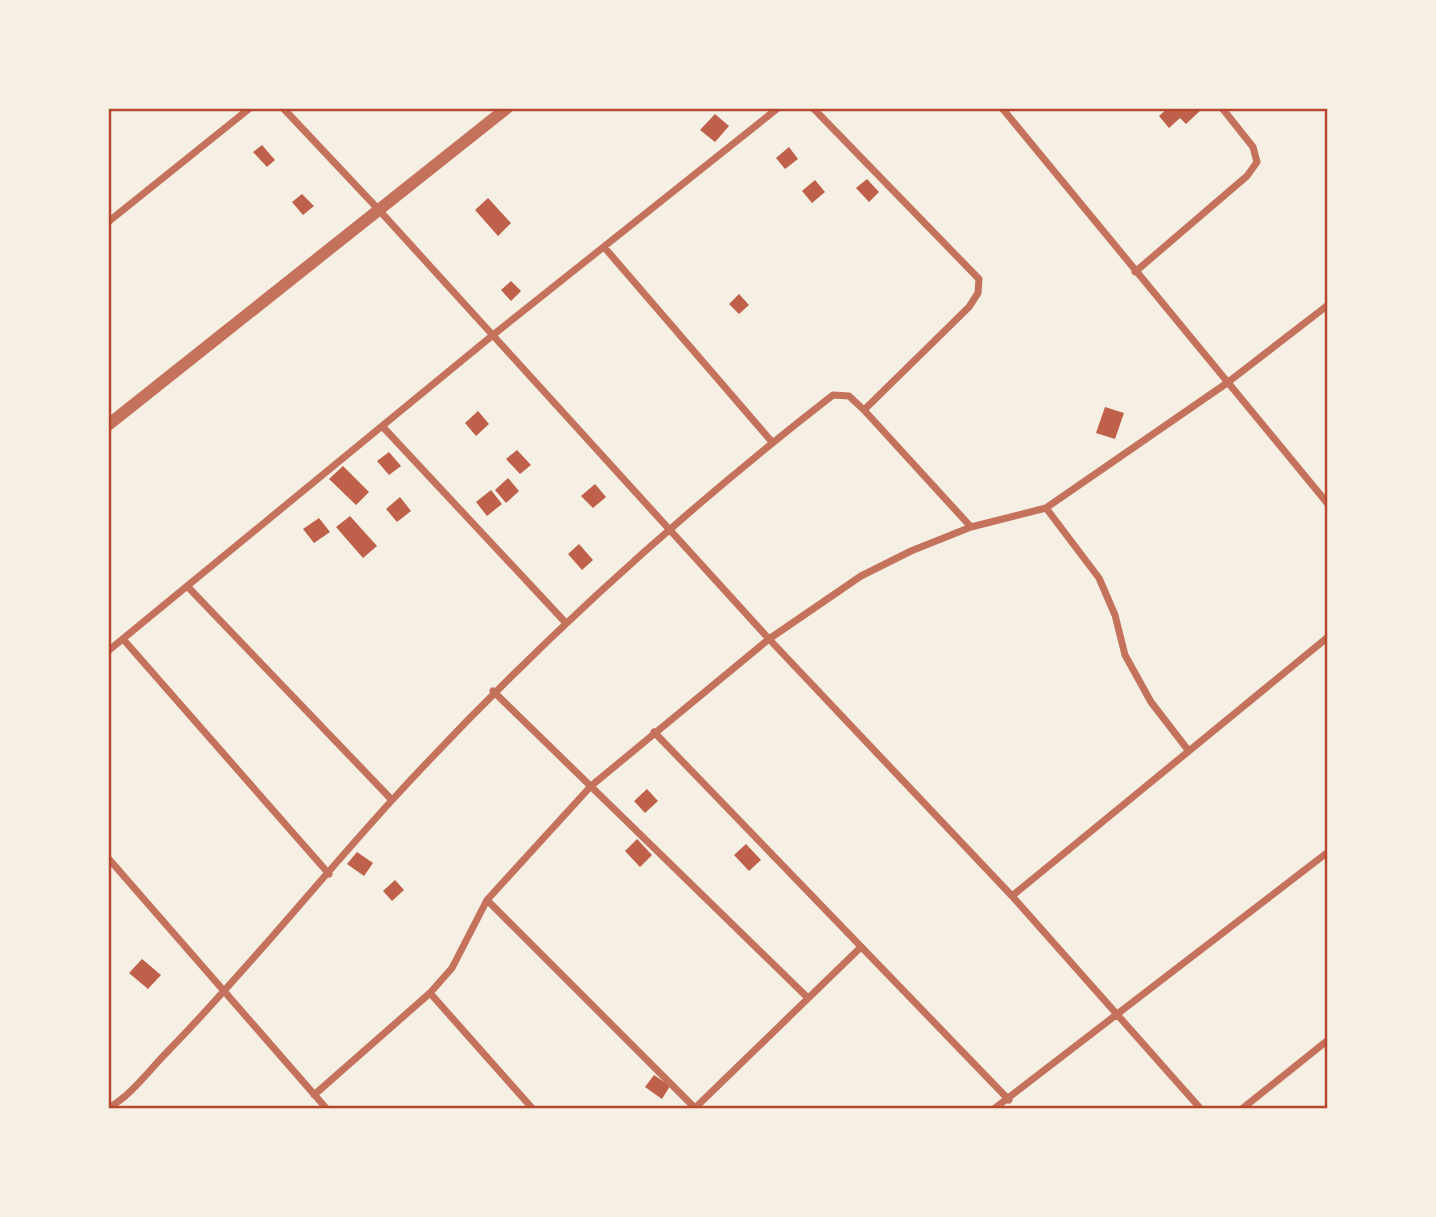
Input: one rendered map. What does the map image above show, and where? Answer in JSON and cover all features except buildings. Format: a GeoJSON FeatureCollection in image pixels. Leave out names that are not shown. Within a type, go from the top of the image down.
{"type":"FeatureCollection","features":[{"type":"Feature","properties":{"kind":"street"},"geometry":{"type":"LineString","coordinates":[[108,222],[250,108]]}},
{"type":"Feature","properties":{"kind":"street"},"geometry":{"type":"LineString","coordinates":[[283,108],[769,639],[1012,896],[1200,1108]]}},
{"type":"Feature","properties":{"kind":"street"},"geometry":{"type":"LineString","coordinates":[[108,425],[507,108]]}},
{"type":"Feature","properties":{"kind":"street"},"geometry":{"type":"LineString","coordinates":[[108,651],[493,335],[778,108]]}},
{"type":"Feature","properties":{"kind":"street"},"geometry":{"type":"LineString","coordinates":[[813,108],[979,279],[978,293],[969,307],[864,410]]}},
{"type":"Feature","properties":{"kind":"street"},"geometry":{"type":"LineString","coordinates":[[1002,108],[1328,504]]}},
{"type":"Feature","properties":{"kind":"street"},"geometry":{"type":"LineString","coordinates":[[1135,272],[1247,176],[1257,162],[1253,147],[1222,108]]}},
{"type":"Feature","properties":{"kind":"street"},"geometry":{"type":"LineString","coordinates":[[604,247],[772,442]]}},
{"type":"Feature","properties":{"kind":"street"},"geometry":{"type":"LineString","coordinates":[[314,1095],[430,993],[452,968],[487,900],[591,786],[769,639],[861,576],[911,551],[971,527],[1046,508],[1227,383],[1328,305]]}},
{"type":"Feature","properties":{"kind":"street"},"geometry":{"type":"LineString","coordinates":[[108,1108],[226,992],[392,800],[493,691],[565,622],[772,442],[833,394],[849,396],[864,410],[971,527]]}},
{"type":"Feature","properties":{"kind":"street"},"geometry":{"type":"LineString","coordinates":[[382,426],[565,622]]}},
{"type":"Feature","properties":{"kind":"street"},"geometry":{"type":"LineString","coordinates":[[1046,508],[1099,578],[1115,615],[1125,655],[1151,702],[1188,750]]}},
{"type":"Feature","properties":{"kind":"street"},"geometry":{"type":"LineString","coordinates":[[187,586],[392,800]]}},
{"type":"Feature","properties":{"kind":"street"},"geometry":{"type":"LineString","coordinates":[[1012,896],[1328,637]]}},
{"type":"Feature","properties":{"kind":"street"},"geometry":{"type":"LineString","coordinates":[[123,639],[328,874]]}},
{"type":"Feature","properties":{"kind":"street"},"geometry":{"type":"LineString","coordinates":[[493,691],[808,998]]}},
{"type":"Feature","properties":{"kind":"street"},"geometry":{"type":"LineString","coordinates":[[654,732],[1009,1100]]}},
{"type":"Feature","properties":{"kind":"street"},"geometry":{"type":"LineString","coordinates":[[995,1108],[1009,1100],[1114,1014],[1328,852]]}},
{"type":"Feature","properties":{"kind":"street"},"geometry":{"type":"LineString","coordinates":[[108,858],[326,1108]]}},
{"type":"Feature","properties":{"kind":"street"},"geometry":{"type":"LineString","coordinates":[[487,900],[695,1108],[861,947]]}},
{"type":"Feature","properties":{"kind":"street"},"geometry":{"type":"LineString","coordinates":[[430,993],[532,1108]]}},
{"type":"Feature","properties":{"kind":"street"},"geometry":{"type":"LineString","coordinates":[[1243,1108],[1328,1040]]}}]}
